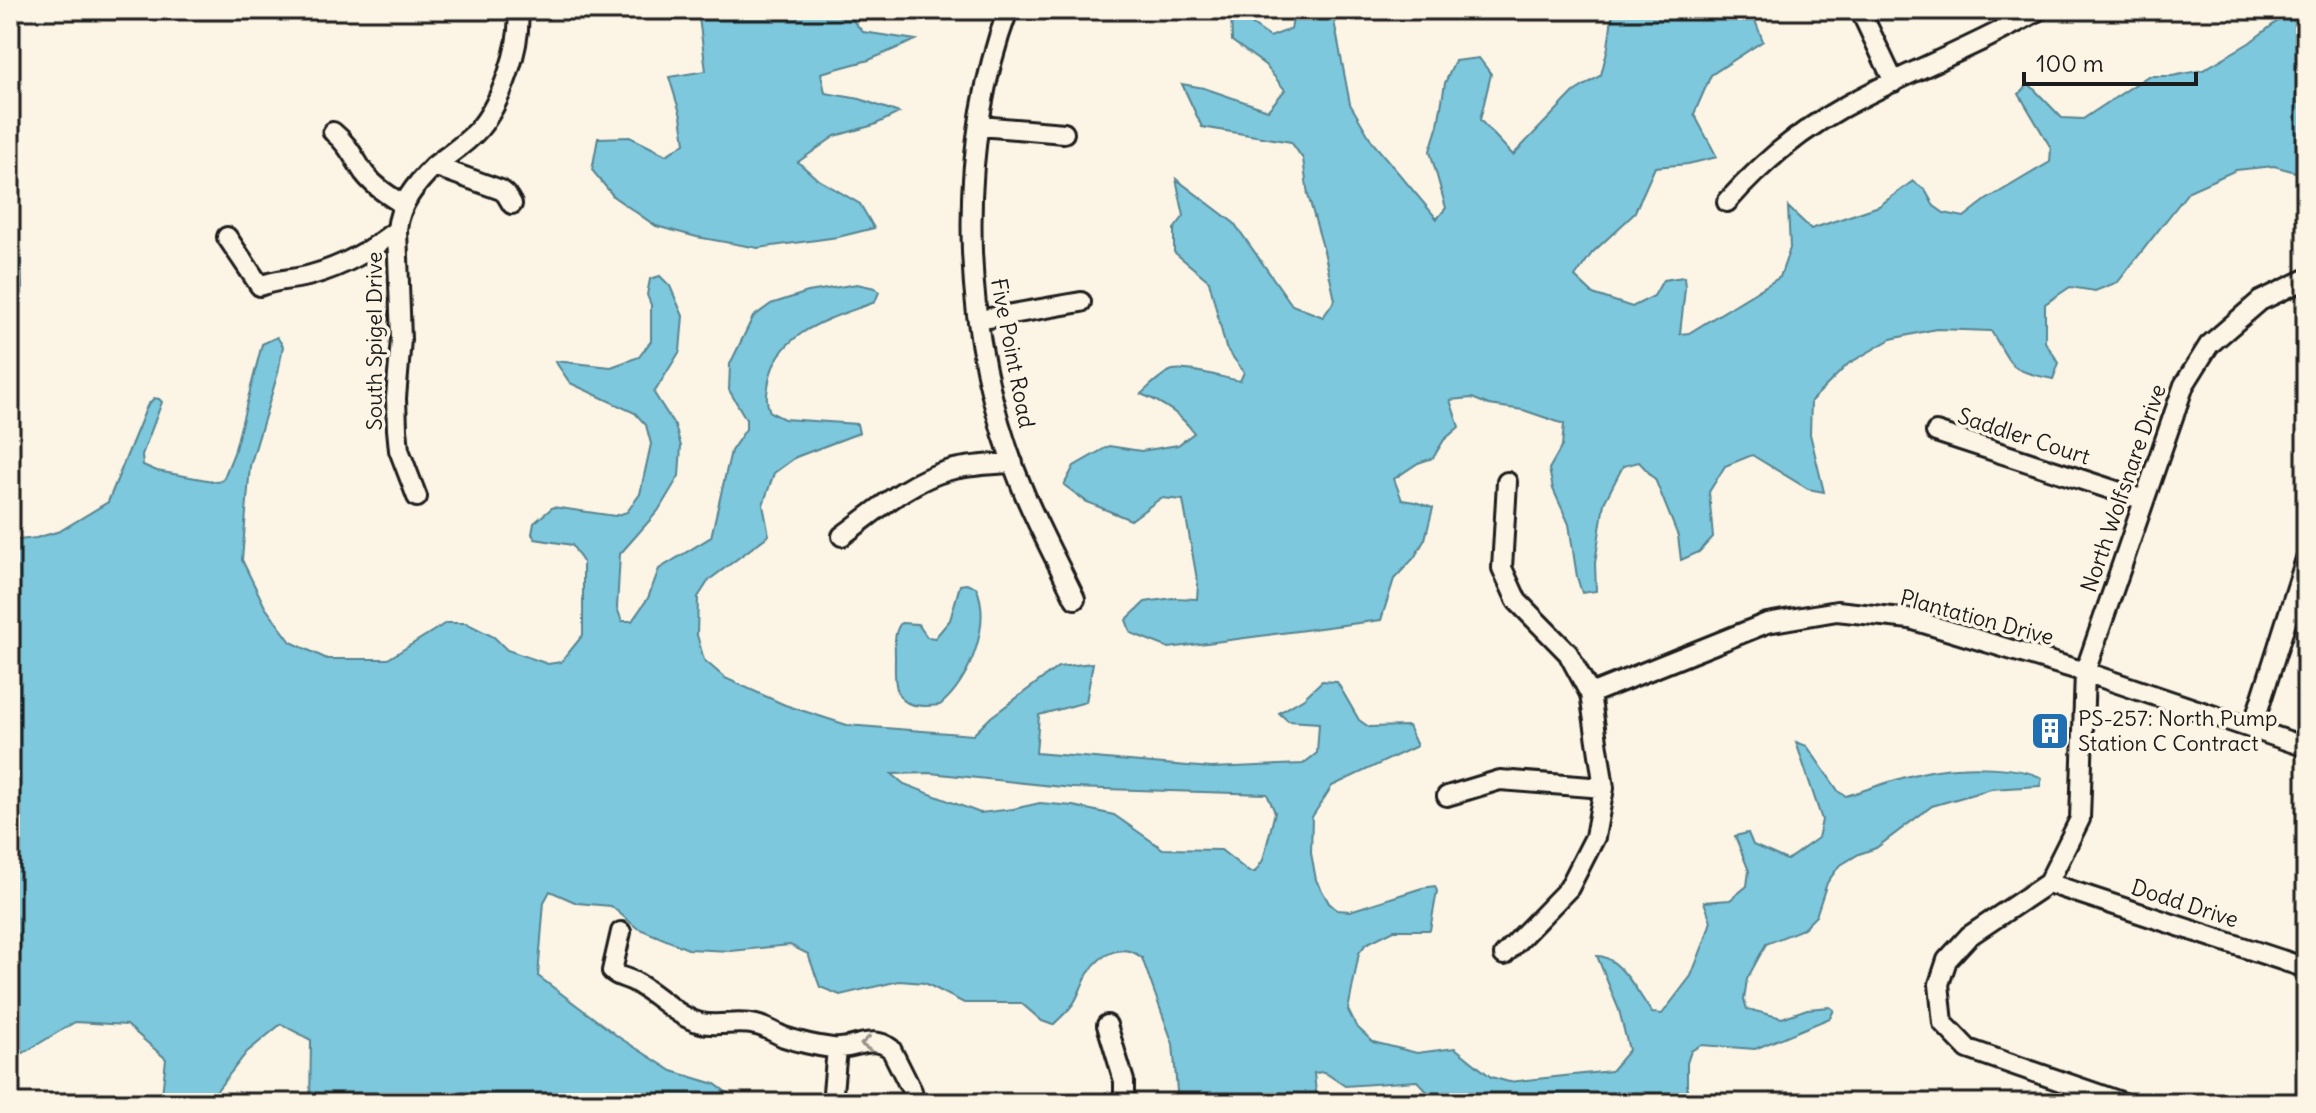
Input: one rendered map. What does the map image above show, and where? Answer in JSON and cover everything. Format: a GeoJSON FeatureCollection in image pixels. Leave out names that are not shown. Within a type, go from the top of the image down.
{"type":"FeatureCollection","features":[{"type":"Feature","properties":{"kind":"street","name":"South Spigel Drive"},"geometry":{"type":"LineString","coordinates":[[417,497],[399,450],[397,429],[401,339],[397,230],[400,212],[419,181],[467,141],[489,115],[515,51],[518,10]]}},
{"type":"Feature","properties":{"kind":"street","name":"Five Point Road"},"geometry":{"type":"LineString","coordinates":[[1008,10],[990,72],[973,179],[972,265],[978,320],[996,410],[1013,463],[1023,491],[1075,599]]}},
{"type":"Feature","properties":{"kind":"street"},"geometry":{"type":"LineString","coordinates":[[1860,10],[1894,82]]}},
{"type":"Feature","properties":{"kind":"street"},"geometry":{"type":"LineString","coordinates":[[1727,202],[1743,183],[1786,145],[1841,108],[2039,10]]}},
{"type":"Feature","properties":{"kind":"street"},"geometry":{"type":"LineString","coordinates":[[980,126],[1064,133]]}},
{"type":"Feature","properties":{"kind":"street"},"geometry":{"type":"LineString","coordinates":[[333,132],[350,148],[375,185],[404,205]]}},
{"type":"Feature","properties":{"kind":"street"},"geometry":{"type":"LineString","coordinates":[[434,166],[501,190],[512,204]]}},
{"type":"Feature","properties":{"kind":"street","name":"South Spigel Drive"},"geometry":{"type":"LineString","coordinates":[[227,237],[260,286],[339,266],[368,252],[397,230]]}},
{"type":"Feature","properties":{"kind":"street","name":"North Wolfsnare Drive"},"geometry":{"type":"LineString","coordinates":[[2048,883],[2080,819],[2085,672],[2184,385],[2209,345],[2260,301],[2306,279]]}},
{"type":"Feature","properties":{"kind":"street"},"geometry":{"type":"LineString","coordinates":[[978,320],[1081,302]]}},
{"type":"Feature","properties":{"kind":"street","name":"Saddler Court"},"geometry":{"type":"LineString","coordinates":[[1936,432],[2144,500]]}},
{"type":"Feature","properties":{"kind":"street"},"geometry":{"type":"LineString","coordinates":[[842,536],[910,487],[930,477],[965,467],[1013,463]]}},
{"type":"Feature","properties":{"kind":"street"},"geometry":{"type":"LineString","coordinates":[[1504,955],[1569,888],[1595,837],[1604,788],[1590,694],[1568,653],[1517,601],[1502,568],[1507,482]]}},
{"type":"Feature","properties":{"kind":"street"},"geometry":{"type":"LineString","coordinates":[[2252,729],[2306,559]]}},
{"type":"Feature","properties":{"kind":"street","name":"Plantation Drive"},"geometry":{"type":"LineString","coordinates":[[1590,694],[1767,623],[1837,611],[1910,619],[2085,672],[2306,747]]}},
{"type":"Feature","properties":{"kind":"street"},"geometry":{"type":"LineString","coordinates":[[1447,796],[1500,780],[1604,788]]}},
{"type":"Feature","properties":{"kind":"street"},"geometry":{"type":"LineString","coordinates":[[2048,883],[1969,936],[1947,960],[1939,984],[1943,1023],[1968,1049],[2118,1102]]}},
{"type":"Feature","properties":{"kind":"street","name":"Dodd Drive"},"geometry":{"type":"LineString","coordinates":[[2048,883],[2306,968]]}},
{"type":"Feature","properties":{"kind":"street"},"geometry":{"type":"LineString","coordinates":[[621,932],[612,971],[615,975],[632,980],[688,1018],[710,1024],[747,1023],[784,1037],[837,1049],[868,1042],[885,1044],[891,1049],[912,1091],[914,1103]]}},
{"type":"Feature","properties":{"kind":"street"},"geometry":{"type":"LineString","coordinates":[[1107,1025],[1124,1081],[1124,1103]]}},
{"type":"Feature","properties":{"kind":"street"},"geometry":{"type":"LineString","coordinates":[[832,1103],[837,1049]]}},
{"type":"Feature","properties":{"kind":"water"},"geometry":{"type":"Polygon","coordinates":[[[698,10],[844,10],[863,32],[916,40],[869,60],[821,73],[825,93],[860,99],[899,113],[874,125],[835,136],[798,162],[816,178],[860,204],[874,228],[838,237],[758,248],[697,237],[656,226],[614,197],[592,170],[598,138],[630,137],[666,155],[685,143],[681,116],[669,77],[706,71],[698,10]]]}},
{"type":"Feature","properties":{"kind":"water"},"geometry":{"type":"Polygon","coordinates":[[[1231,10],[1270,37],[1291,29],[1295,10],[1332,10],[1350,104],[1373,143],[1437,219],[1446,208],[1430,151],[1445,83],[1455,61],[1479,58],[1491,74],[1480,120],[1513,155],[1574,92],[1601,75],[1613,10],[1724,10],[1726,14],[1732,10],[1751,10],[1763,41],[1711,75],[1694,114],[1717,157],[1655,167],[1634,214],[1592,253],[1575,277],[1593,294],[1632,307],[1654,296],[1663,280],[1684,277],[1680,334],[1689,333],[1780,277],[1790,248],[1788,207],[1811,229],[1879,206],[1913,181],[1925,190],[1934,206],[1944,213],[1964,217],[1986,200],[2050,162],[2051,148],[2019,94],[2029,84],[2062,118],[2083,119],[2148,76],[2172,76],[2203,70],[2249,43],[2292,10],[2306,10],[2306,175],[2274,166],[2236,170],[2189,191],[2118,282],[2095,291],[2070,287],[2045,304],[2045,342],[2059,363],[2053,379],[2013,366],[1991,331],[1936,329],[1891,339],[1848,364],[1811,401],[1810,434],[1824,492],[1808,489],[1752,455],[1725,466],[1709,492],[1713,537],[1699,552],[1681,560],[1678,536],[1655,479],[1639,462],[1623,466],[1604,503],[1595,563],[1596,591],[1582,593],[1569,524],[1553,489],[1549,469],[1562,446],[1564,424],[1472,398],[1450,400],[1459,427],[1444,440],[1433,458],[1418,463],[1394,479],[1402,500],[1433,508],[1425,539],[1414,558],[1394,579],[1381,620],[1169,648],[1131,633],[1126,620],[1145,602],[1197,599],[1198,585],[1183,500],[1161,498],[1131,520],[1087,502],[1064,485],[1074,466],[1109,446],[1141,451],[1178,445],[1194,433],[1170,410],[1141,394],[1165,374],[1173,370],[1188,370],[1240,381],[1244,372],[1226,348],[1209,281],[1174,252],[1174,229],[1184,216],[1176,179],[1234,223],[1292,305],[1323,317],[1335,300],[1308,195],[1303,159],[1291,142],[1202,127],[1182,84],[1204,88],[1268,110],[1285,90],[1265,65],[1232,41],[1231,10]]]}},
{"type":"Feature","properties":{"kind":"water"},"geometry":{"type":"Polygon","coordinates":[[[10,233],[21,249],[22,288],[10,347],[10,233]]]}},
{"type":"Feature","properties":{"kind":"water"},"geometry":{"type":"Polygon","coordinates":[[[660,276],[670,286],[683,316],[680,351],[654,393],[675,426],[681,446],[679,476],[658,511],[620,554],[617,608],[622,621],[632,621],[648,598],[659,569],[711,537],[731,451],[746,429],[746,419],[729,390],[730,364],[753,317],[771,304],[808,292],[857,284],[875,288],[879,292],[875,302],[810,328],[783,349],[774,364],[767,393],[770,412],[784,419],[857,424],[859,433],[796,457],[774,473],[763,505],[769,535],[709,580],[698,597],[697,635],[704,660],[725,678],[785,705],[847,725],[973,735],[991,717],[1058,667],[1093,663],[1086,702],[1039,715],[1036,753],[1211,768],[1303,764],[1317,753],[1319,723],[1288,721],[1279,713],[1304,698],[1322,681],[1337,682],[1359,720],[1369,727],[1408,726],[1417,746],[1332,786],[1312,817],[1311,853],[1316,880],[1329,903],[1337,910],[1350,911],[1422,888],[1435,886],[1437,891],[1430,930],[1394,930],[1366,944],[1359,953],[1348,1010],[1356,1026],[1373,1042],[1417,1053],[1455,1048],[1491,1077],[1509,1082],[1611,1071],[1629,1050],[1619,1010],[1597,956],[1605,957],[1621,969],[1652,1013],[1662,1014],[1691,976],[1705,940],[1711,921],[1704,902],[1730,900],[1747,886],[1749,871],[1735,836],[1748,833],[1753,845],[1787,860],[1818,838],[1822,820],[1796,742],[1807,746],[1839,792],[1846,796],[1915,774],[1961,768],[2019,771],[2042,778],[2040,786],[1991,789],[1932,806],[1876,848],[1839,866],[1827,883],[1816,916],[1803,929],[1766,944],[1747,979],[1744,1000],[1747,1009],[1782,1018],[1807,1009],[1830,1007],[1834,1010],[1830,1018],[1755,1049],[1701,1045],[1691,1051],[1687,1063],[1687,1103],[1444,1103],[1434,1099],[1417,1081],[1345,1086],[1324,1072],[1314,1073],[1317,1103],[1178,1103],[1173,1044],[1142,958],[1135,953],[1113,952],[1094,965],[1073,1004],[1053,1025],[1042,1021],[1021,1003],[964,1003],[925,983],[899,981],[840,995],[820,987],[808,954],[790,945],[731,951],[688,949],[637,928],[611,906],[577,903],[550,891],[544,902],[538,976],[620,1038],[672,1071],[715,1084],[741,1103],[310,1103],[311,1040],[281,1024],[247,1052],[207,1103],[161,1103],[166,1059],[127,1025],[75,1022],[10,1061],[10,541],[60,531],[108,502],[147,406],[154,398],[162,402],[142,455],[143,465],[157,471],[218,482],[223,480],[234,453],[262,344],[277,337],[283,346],[250,466],[242,560],[265,607],[291,642],[327,659],[388,659],[446,623],[466,623],[494,637],[507,650],[548,664],[561,662],[583,635],[583,562],[572,545],[535,539],[532,534],[534,523],[553,507],[615,516],[627,512],[640,494],[651,444],[646,425],[635,413],[570,383],[555,361],[611,367],[639,357],[651,341],[651,305],[647,295],[650,279],[660,276]],[[930,773],[892,774],[904,784],[980,813],[1040,803],[1114,815],[1163,849],[1221,850],[1249,872],[1255,872],[1263,860],[1275,812],[1267,794],[1072,788],[930,773]]]}},
{"type":"Feature","properties":{"kind":"water"},"geometry":{"type":"Polygon","coordinates":[[[960,585],[976,587],[981,617],[980,634],[969,667],[961,682],[940,705],[907,703],[901,698],[896,683],[895,640],[898,627],[901,623],[918,624],[927,637],[935,638],[950,620],[960,585]]]}},
{"type":"Feature","properties":{"kind":"place","name":"PS-257: North Pump Station C Contract"},"geometry":{"type":"Point","coordinates":[2050,731]}}]}
